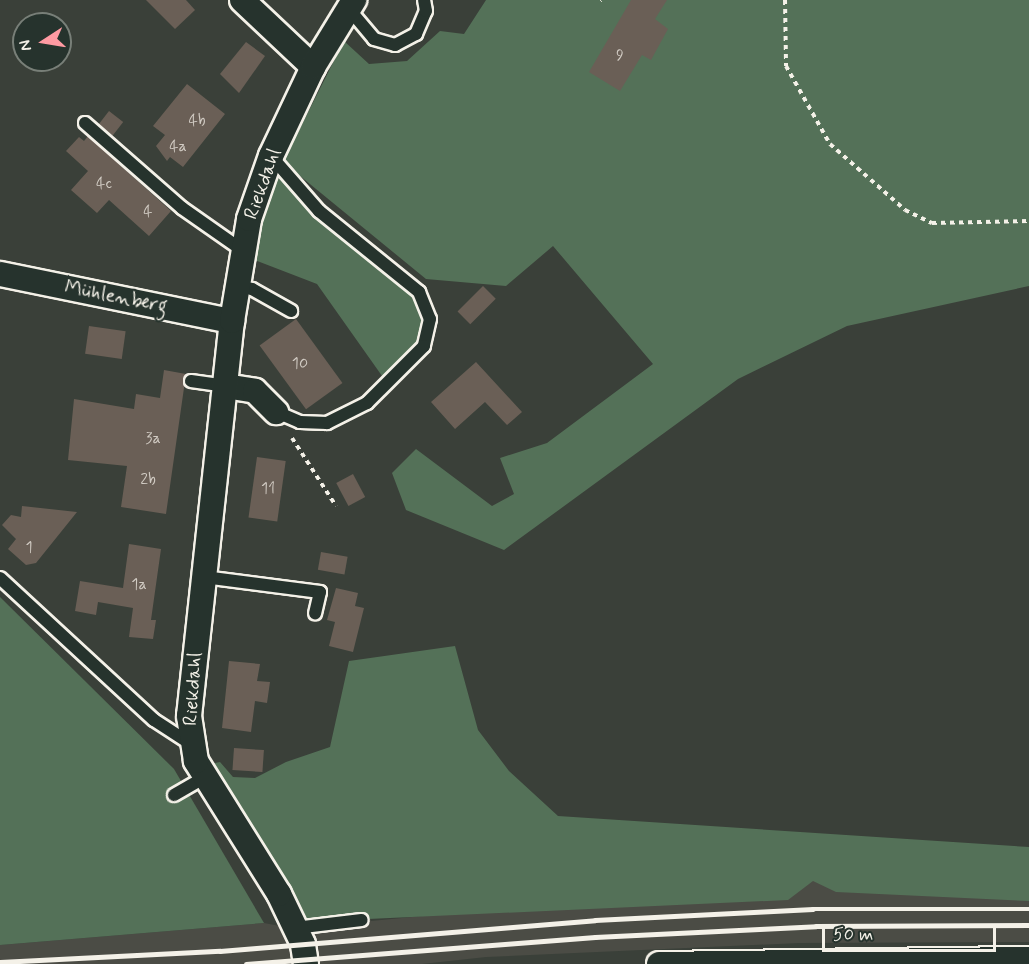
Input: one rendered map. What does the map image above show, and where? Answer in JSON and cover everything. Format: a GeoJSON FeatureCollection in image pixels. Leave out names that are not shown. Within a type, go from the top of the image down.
{"type":"FeatureCollection","features":[{"type":"Feature","properties":{"kind":"street"},"geometry":{"type":"LineString","coordinates":[[242,0],[313,68]]}},
{"type":"Feature","properties":{"kind":"street","name":"Riekdahl"},"geometry":{"type":"LineString","coordinates":[[306,964],[303,944],[279,894],[204,778],[192,745],[189,716],[232,321],[242,250],[272,156],[313,68],[351,4]]}},
{"type":"Feature","properties":{"kind":"street","name":"Mühlenberg"},"geometry":{"type":"LineString","coordinates":[[0,274],[232,321]]}},
{"type":"Feature","properties":{"kind":"street"},"geometry":{"type":"LineString","coordinates":[[225,386],[255,391],[276,412]]}},
{"type":"Feature","properties":{"kind":"street"},"geometry":{"type":"LineString","coordinates":[[659,964],[1029,960]]}},
{"type":"Feature","properties":{"kind":"lane"},"geometry":{"type":"LineString","coordinates":[[351,4],[374,39],[395,45],[416,34],[426,11],[424,0]]}},
{"type":"Feature","properties":{"kind":"lane"},"geometry":{"type":"LineString","coordinates":[[85,123],[182,208],[242,250]]}},
{"type":"Feature","properties":{"kind":"lane"},"geometry":{"type":"LineString","coordinates":[[272,156],[319,211],[419,291],[430,319],[424,346],[367,403],[327,423],[300,422],[276,412]]}},
{"type":"Feature","properties":{"kind":"lane"},"geometry":{"type":"LineString","coordinates":[[237,286],[252,289],[291,312]]}},
{"type":"Feature","properties":{"kind":"lane"},"geometry":{"type":"LineString","coordinates":[[191,381],[225,386]]}},
{"type":"Feature","properties":{"kind":"lane"},"geometry":{"type":"LineString","coordinates":[[204,577],[320,592],[315,614]]}},
{"type":"Feature","properties":{"kind":"lane"},"geometry":{"type":"LineString","coordinates":[[0,578],[154,720],[192,745]]}},
{"type":"Feature","properties":{"kind":"lane"},"geometry":{"type":"LineString","coordinates":[[174,795],[204,778]]}},
{"type":"Feature","properties":{"kind":"lane"},"geometry":{"type":"LineString","coordinates":[[295,928],[362,920]]}},
{"type":"Feature","properties":{"kind":"path"},"geometry":{"type":"LineString","coordinates":[[784,0],[786,66],[830,144],[905,210],[932,223],[1029,221]]}},
{"type":"Feature","properties":{"kind":"path"},"geometry":{"type":"LineString","coordinates":[[276,412],[336,506]]}},
{"type":"Feature","properties":{"kind":"shaded area"},"geometry":{"type":"Polygon","coordinates":[[[821,870],[1029,879],[1029,942],[799,943],[486,957],[422,964],[0,964],[0,945],[264,923],[285,927],[306,917],[364,903],[371,921],[598,899],[821,870]]]}},
{"type":"Feature","properties":{"kind":"green space"},"geometry":{"type":"Polygon","coordinates":[[[486,0],[1029,0],[1029,286],[847,326],[738,379],[504,550],[406,510],[392,473],[416,449],[492,506],[514,494],[500,458],[547,443],[653,364],[553,246],[506,286],[426,279],[283,162],[344,41],[369,64],[407,61],[440,31],[464,34],[486,0]]]}},
{"type":"Feature","properties":{"kind":"green space"},"geometry":{"type":"Polygon","coordinates":[[[271,156],[319,211],[419,292],[430,319],[424,346],[387,383],[317,284],[242,255],[271,156]]]}},
{"type":"Feature","properties":{"kind":"green space"},"geometry":{"type":"Polygon","coordinates":[[[0,597],[174,769],[264,923],[0,945],[0,597]]]}},
{"type":"Feature","properties":{"kind":"green space"},"geometry":{"type":"Polygon","coordinates":[[[455,646],[478,730],[509,771],[558,816],[1029,847],[1029,901],[836,892],[813,881],[788,900],[368,919],[364,912],[306,921],[218,784],[210,764],[220,762],[233,777],[255,778],[286,762],[330,747],[349,661],[455,646]]]}},
{"type":"Feature","properties":{"kind":"building"},"geometry":{"type":"Polygon","coordinates":[[[146,0],[186,0],[195,10],[175,29],[146,0]]]}},
{"type":"Feature","properties":{"kind":"building"},"geometry":{"type":"Polygon","coordinates":[[[631,0],[667,0],[655,19],[668,29],[651,60],[642,55],[620,91],[589,72],[631,0]]]}},
{"type":"Feature","properties":{"kind":"building"},"geometry":{"type":"Polygon","coordinates":[[[246,42],[265,56],[239,93],[220,74],[246,42]]]}},
{"type":"Feature","properties":{"kind":"building"},"geometry":{"type":"Polygon","coordinates":[[[187,84],[225,114],[183,167],[170,157],[167,161],[156,146],[165,135],[153,126],[187,84]]]}},
{"type":"Feature","properties":{"kind":"building"},"geometry":{"type":"Polygon","coordinates":[[[109,111],[123,122],[113,135],[99,124],[109,111]]]}},
{"type":"Feature","properties":{"kind":"building"},"geometry":{"type":"Polygon","coordinates":[[[88,136],[171,211],[149,236],[109,200],[97,213],[71,190],[88,171],[66,151],[79,137],[84,141],[88,136]]]}},
{"type":"Feature","properties":{"kind":"building"},"geometry":{"type":"Polygon","coordinates":[[[483,286],[496,299],[470,324],[458,311],[483,286]]]}},
{"type":"Feature","properties":{"kind":"building"},"geometry":{"type":"Polygon","coordinates":[[[296,319],[342,383],[306,409],[260,345],[296,319]]]}},
{"type":"Feature","properties":{"kind":"building"},"geometry":{"type":"Polygon","coordinates":[[[89,326],[126,331],[122,359],[85,354],[89,326]]]}},
{"type":"Feature","properties":{"kind":"building"},"geometry":{"type":"Polygon","coordinates":[[[476,362],[522,412],[507,425],[485,402],[455,429],[431,402],[476,362]]]}},
{"type":"Feature","properties":{"kind":"building"},"geometry":{"type":"Polygon","coordinates":[[[164,370],[186,374],[166,514],[121,507],[127,466],[68,460],[74,399],[134,409],[136,394],[160,398],[164,370]]]}},
{"type":"Feature","properties":{"kind":"building"},"geometry":{"type":"Polygon","coordinates":[[[257,457],[286,461],[277,521],[249,517],[257,457]]]}},
{"type":"Feature","properties":{"kind":"building"},"geometry":{"type":"Polygon","coordinates":[[[353,474],[365,497],[348,506],[336,483],[353,474]]]}},
{"type":"Feature","properties":{"kind":"building"},"geometry":{"type":"Polygon","coordinates":[[[22,506],[77,512],[36,563],[26,565],[8,549],[16,539],[2,525],[11,515],[21,517],[22,506]]]}},
{"type":"Feature","properties":{"kind":"building"},"geometry":{"type":"Polygon","coordinates":[[[129,544],[161,549],[151,620],[156,620],[153,639],[129,637],[133,608],[98,602],[96,615],[75,611],[80,581],[123,588],[129,544]]]}},
{"type":"Feature","properties":{"kind":"building"},"geometry":{"type":"Polygon","coordinates":[[[321,552],[348,557],[344,574],[318,570],[321,552]]]}},
{"type":"Feature","properties":{"kind":"building"},"geometry":{"type":"Polygon","coordinates":[[[336,588],[358,593],[355,606],[364,608],[353,652],[329,646],[335,622],[327,620],[336,588]]]}},
{"type":"Feature","properties":{"kind":"building"},"geometry":{"type":"Polygon","coordinates":[[[229,661],[260,664],[257,681],[270,682],[267,703],[255,701],[251,732],[222,728],[229,661]]]}},
{"type":"Feature","properties":{"kind":"building"},"geometry":{"type":"Polygon","coordinates":[[[234,748],[264,750],[262,772],[232,770],[234,748]]]}},
{"type":"Feature","properties":{"kind":"railway"},"geometry":{"type":"LineString","coordinates":[[0,962],[220,951],[595,920],[813,909],[1029,909]]}},
{"type":"Feature","properties":{"kind":"railway"},"geometry":{"type":"LineString","coordinates":[[246,964],[595,937],[816,926],[1029,925]]}}]}
